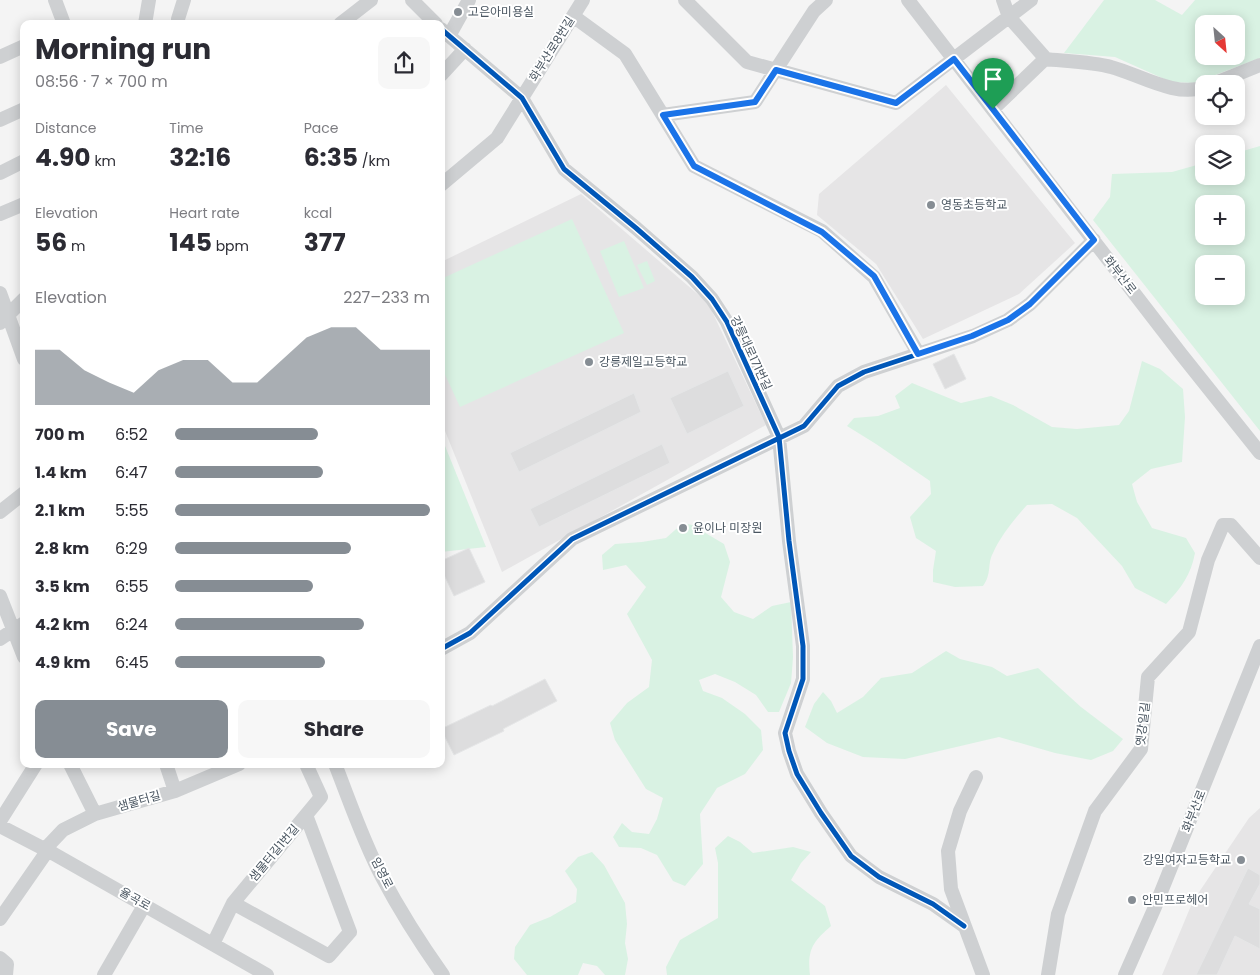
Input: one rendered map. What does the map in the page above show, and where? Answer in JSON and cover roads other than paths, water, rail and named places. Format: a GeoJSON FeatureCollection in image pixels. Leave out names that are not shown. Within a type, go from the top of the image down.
{"type":"FeatureCollection","features":[{"type":"Feature","properties":{"kind":"street"},"geometry":{"type":"LineString","coordinates":[[55,0],[62,20]]}},
{"type":"Feature","properties":{"kind":"street"},"geometry":{"type":"LineString","coordinates":[[146,20],[149,0]]}},
{"type":"Feature","properties":{"kind":"street"},"geometry":{"type":"LineString","coordinates":[[178,20],[184,0]]}},
{"type":"Feature","properties":{"kind":"street"},"geometry":{"type":"LineString","coordinates":[[345,20],[371,0]]}},
{"type":"Feature","properties":{"kind":"street"},"geometry":{"type":"LineString","coordinates":[[412,0],[432,20]]}},
{"type":"Feature","properties":{"kind":"street"},"geometry":{"type":"LineString","coordinates":[[445,32],[469,0]]}},
{"type":"Feature","properties":{"kind":"street","name":"화부산로8번길"},"geometry":{"type":"LineString","coordinates":[[445,182],[496,138],[583,0]]}},
{"type":"Feature","properties":{"kind":"street"},"geometry":{"type":"LineString","coordinates":[[685,0],[747,62],[896,103],[1031,0]]}},
{"type":"Feature","properties":{"kind":"street"},"geometry":{"type":"LineString","coordinates":[[663,115],[755,102],[814,11],[826,0]]}},
{"type":"Feature","properties":{"kind":"street","name":"화부산로"},"geometry":{"type":"LineString","coordinates":[[908,0],[1260,453]]}},
{"type":"Feature","properties":{"kind":"street"},"geometry":{"type":"LineString","coordinates":[[1003,0],[1009,17],[1046,59],[1110,66],[1167,88],[1195,90]]}},
{"type":"Feature","properties":{"kind":"street"},"geometry":{"type":"LineString","coordinates":[[573,16],[625,54],[694,166],[822,232],[874,276],[918,354]]}},
{"type":"Feature","properties":{"kind":"street","name":"강릉대로171번길"},"geometry":{"type":"LineString","coordinates":[[445,32],[522,98],[564,169],[692,277],[712,299],[727,322],[779,438],[789,541],[803,646],[803,679],[785,733],[797,774],[851,856],[879,877],[933,904],[964,926]]}},
{"type":"Feature","properties":{"kind":"street"},"geometry":{"type":"LineString","coordinates":[[0,57],[20,48]]}},
{"type":"Feature","properties":{"kind":"street"},"geometry":{"type":"LineString","coordinates":[[445,71],[465,49]]}},
{"type":"Feature","properties":{"kind":"street"},"geometry":{"type":"LineString","coordinates":[[993,109],[1046,59]]}},
{"type":"Feature","properties":{"kind":"street"},"geometry":{"type":"LineString","coordinates":[[1236,75],[1260,66]]}},
{"type":"Feature","properties":{"kind":"street"},"geometry":{"type":"LineString","coordinates":[[0,120],[20,111]]}},
{"type":"Feature","properties":{"kind":"street"},"geometry":{"type":"LineString","coordinates":[[0,172],[20,164]]}},
{"type":"Feature","properties":{"kind":"street"},"geometry":{"type":"LineString","coordinates":[[0,214],[20,206]]}},
{"type":"Feature","properties":{"kind":"street"},"geometry":{"type":"LineString","coordinates":[[445,648],[470,633],[572,539],[804,426],[838,386],[864,372],[972,336],[1008,320],[1030,304],[1094,240]]}},
{"type":"Feature","properties":{"kind":"street"},"geometry":{"type":"LineString","coordinates":[[0,293],[4,319],[20,351]]}},
{"type":"Feature","properties":{"kind":"street"},"geometry":{"type":"LineString","coordinates":[[4,319],[20,303]]}},
{"type":"Feature","properties":{"kind":"street"},"geometry":{"type":"LineString","coordinates":[[0,512],[20,496]]}},
{"type":"Feature","properties":{"kind":"street","name":"옛강일길"},"geometry":{"type":"LineString","coordinates":[[1048,975],[1058,914],[1095,811],[1141,749],[1148,677],[1189,632],[1208,560],[1223,525],[1231,525],[1260,558]]}},
{"type":"Feature","properties":{"kind":"street"},"geometry":{"type":"LineString","coordinates":[[0,596],[18,626],[0,638]]}},
{"type":"Feature","properties":{"kind":"street","name":"화부산로"},"geometry":{"type":"LineString","coordinates":[[1125,975],[1155,908],[1260,646]]}},
{"type":"Feature","properties":{"kind":"street"},"geometry":{"type":"LineString","coordinates":[[0,821],[33,768]]}},
{"type":"Feature","properties":{"kind":"street"},"geometry":{"type":"LineString","coordinates":[[72,768],[95,814]]}},
{"type":"Feature","properties":{"kind":"street"},"geometry":{"type":"LineString","coordinates":[[167,768],[175,790]]}},
{"type":"Feature","properties":{"kind":"street","name":"샘물터길"},"geometry":{"type":"LineString","coordinates":[[0,919],[47,850],[63,830],[95,814],[175,790],[229,768]]}},
{"type":"Feature","properties":{"kind":"street","name":"샘물터길1번길"},"geometry":{"type":"LineString","coordinates":[[213,944],[233,903],[320,797],[308,768]]}},
{"type":"Feature","properties":{"kind":"street","name":"임영로"},"geometry":{"type":"LineString","coordinates":[[337,768],[361,830],[382,876],[424,949],[442,975]]}},
{"type":"Feature","properties":{"kind":"street"},"geometry":{"type":"LineString","coordinates":[[976,777],[960,811],[948,852],[951,889],[983,975]]}},
{"type":"Feature","properties":{"kind":"street"},"geometry":{"type":"LineString","coordinates":[[233,903],[329,956],[350,932],[306,815]]}},
{"type":"Feature","properties":{"kind":"street","name":"율곡로"},"geometry":{"type":"LineString","coordinates":[[0,826],[145,904],[267,975]]}},
{"type":"Feature","properties":{"kind":"street"},"geometry":{"type":"LineString","coordinates":[[104,975],[145,904]]}},
{"type":"Feature","properties":{"kind":"street"},"geometry":{"type":"LineString","coordinates":[[0,958],[7,964],[6,975]]}},
{"type":"Feature","properties":{"kind":"place","name":"고은아미용실"},"geometry":{"type":"Point","coordinates":[458,12]}},
{"type":"Feature","properties":{"kind":"place","name":"영동초등학교"},"geometry":{"type":"Point","coordinates":[931,205]}},
{"type":"Feature","properties":{"kind":"place","name":"강릉제일고등학교"},"geometry":{"type":"Point","coordinates":[589,362]}},
{"type":"Feature","properties":{"kind":"place","name":"윤이나 미장원"},"geometry":{"type":"Point","coordinates":[683,528]}},
{"type":"Feature","properties":{"kind":"place","name":"강일여자고등학교"},"geometry":{"type":"Point","coordinates":[1241,860]}},
{"type":"Feature","properties":{"kind":"place","name":"안민프로헤어"},"geometry":{"type":"Point","coordinates":[1132,900]}}]}
